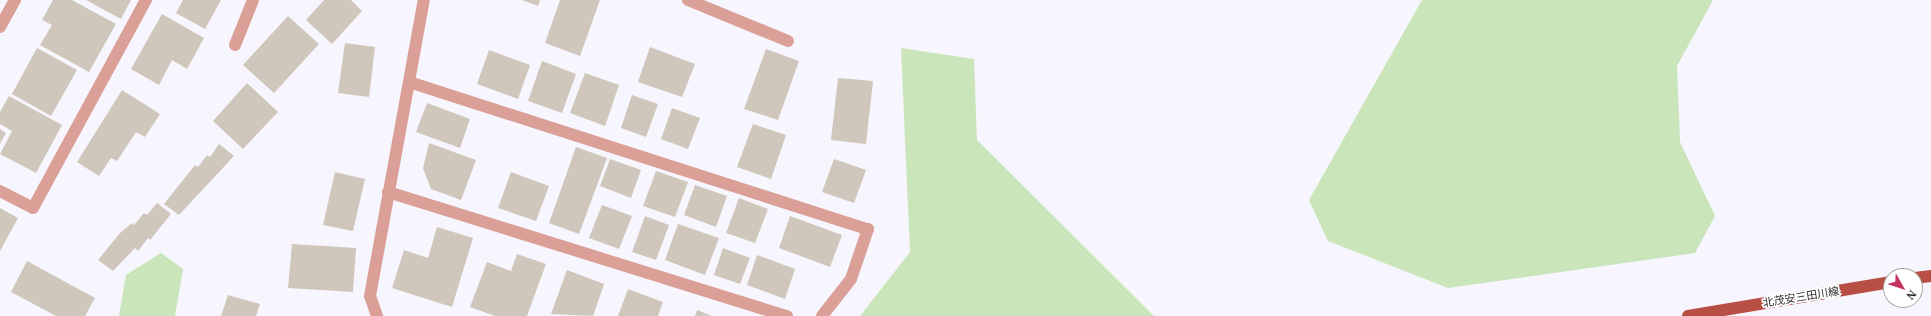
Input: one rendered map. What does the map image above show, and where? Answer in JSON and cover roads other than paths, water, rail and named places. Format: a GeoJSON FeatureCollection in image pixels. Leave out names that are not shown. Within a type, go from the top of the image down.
{"type":"FeatureCollection","features":[{"type":"Feature","properties":{"kind":"main road","name":"北茂安三田川線"},"geometry":{"type":"LineString","coordinates":[[1688,316],[1741,312],[1883,284]]}},
{"type":"Feature","properties":{"kind":"street"},"geometry":{"type":"LineString","coordinates":[[0,27],[15,0]]}},
{"type":"Feature","properties":{"kind":"street"},"geometry":{"type":"LineString","coordinates":[[0,191],[32,208],[146,0]]}},
{"type":"Feature","properties":{"kind":"street"},"geometry":{"type":"LineString","coordinates":[[235,45],[253,0]]}},
{"type":"Feature","properties":{"kind":"street"},"geometry":{"type":"LineString","coordinates":[[377,316],[370,296],[424,0]]}},
{"type":"Feature","properties":{"kind":"street"},"geometry":{"type":"LineString","coordinates":[[688,0],[788,41]]}},
{"type":"Feature","properties":{"kind":"street"},"geometry":{"type":"LineString","coordinates":[[409,82],[868,228],[851,279],[822,316]]}},
{"type":"Feature","properties":{"kind":"street"},"geometry":{"type":"LineString","coordinates":[[388,192],[787,316]]}}]}
